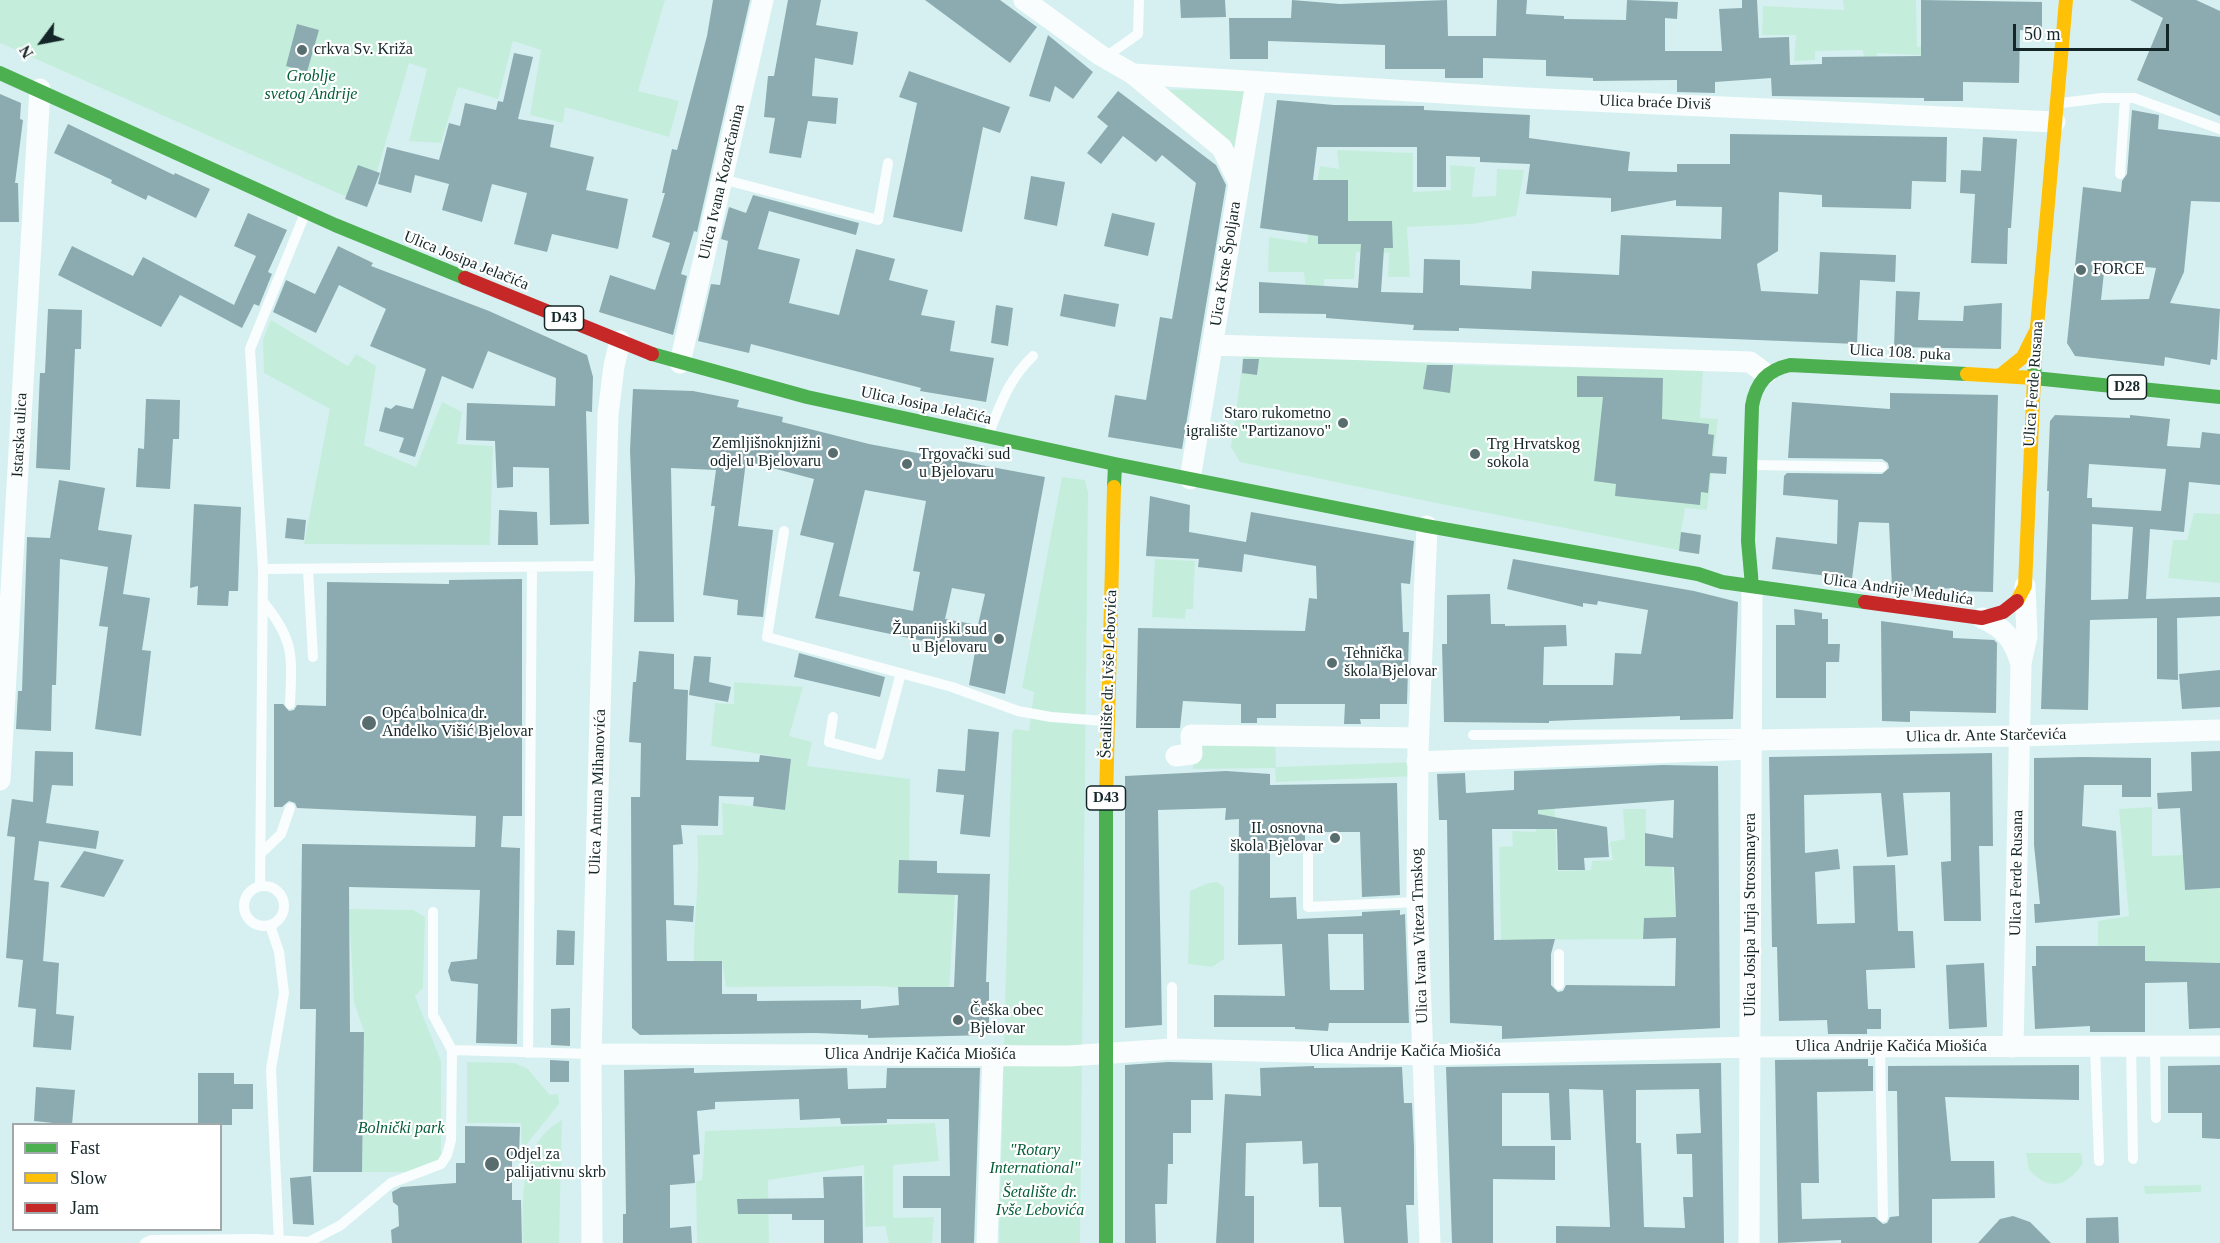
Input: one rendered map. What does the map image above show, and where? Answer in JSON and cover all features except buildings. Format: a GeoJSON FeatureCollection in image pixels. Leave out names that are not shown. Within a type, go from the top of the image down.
{"type":"FeatureCollection","features":[{"type":"Feature","properties":{"kind":"main road","name":"Ulica Ferde Rusana"},"geometry":{"type":"LineString","coordinates":[[2025,586],[2037,325],[2066,0]]}},
{"type":"Feature","properties":{"kind":"main road","name":"Ulica Josipa Jelačića"},"geometry":{"type":"LineString","coordinates":[[0,73],[40,89],[306,212],[620,341],[680,363],[807,397],[1115,464]]}},
{"type":"Feature","properties":{"kind":"main road"},"geometry":{"type":"LineString","coordinates":[[2002,374],[2025,356],[2037,325]]}},
{"type":"Feature","properties":{"kind":"main road","name":"Ulica 108. puka"},"geometry":{"type":"LineString","coordinates":[[1766,374],[1779,367],[1790,365],[2002,374],[2034,378]]}},
{"type":"Feature","properties":{"kind":"main road"},"geometry":{"type":"LineString","coordinates":[[1115,464],[1427,526],[1698,574],[1722,582],[1752,586],[1748,542],[1753,396],[1766,374]]}},
{"type":"Feature","properties":{"kind":"main road","name":"D28"},"geometry":{"type":"LineString","coordinates":[[2034,378],[2220,397]]}},
{"type":"Feature","properties":{"kind":"main road","name":"Šetalište dr. Ivše Lebovića"},"geometry":{"type":"LineString","coordinates":[[1106,1243],[1107,721],[1115,464]]}},
{"type":"Feature","properties":{"kind":"main road"},"geometry":{"type":"LineString","coordinates":[[1698,574],[1730,562],[1748,542]]}},
{"type":"Feature","properties":{"kind":"main road","name":"Ulica Andrije Medulića"},"geometry":{"type":"LineString","coordinates":[[1752,586],[1982,618],[2002,614],[2014,606],[2025,586]]}},
{"type":"Feature","properties":{"kind":"street","name":"Ulica Ivana Kozarčanina"},"geometry":{"type":"LineString","coordinates":[[680,363],[763,0]]}},
{"type":"Feature","properties":{"kind":"street","name":"Uica Krste Špoljara"},"geometry":{"type":"LineString","coordinates":[[1024,0],[1104,58],[1133,74],[1222,148],[1239,183]]}},
{"type":"Feature","properties":{"kind":"street","name":"Uica Krste Špoljara"},"geometry":{"type":"LineString","coordinates":[[1133,74],[1256,82],[1213,345]]}},
{"type":"Feature","properties":{"kind":"street","name":"Ulica braće Diviš"},"geometry":{"type":"LineString","coordinates":[[1256,82],[1525,98],[2055,113]]}},
{"type":"Feature","properties":{"kind":"street","name":"Istarska ulica"},"geometry":{"type":"LineString","coordinates":[[0,780],[40,89]]}},
{"type":"Feature","properties":{"kind":"street","name":"Ulica Antuna Mihanovića"},"geometry":{"type":"LineString","coordinates":[[592,1243],[591,1054],[608,414],[614,366],[620,341]]}},
{"type":"Feature","properties":{"kind":"street"},"geometry":{"type":"LineString","coordinates":[[1190,479],[1213,345],[1750,362],[1766,374]]}},
{"type":"Feature","properties":{"kind":"street","name":"Ulica Ivana Viteza Trnskog"},"geometry":{"type":"LineString","coordinates":[[1427,526],[1418,750],[1418,902],[1431,1243]]}},
{"type":"Feature","properties":{"kind":"street","name":"Ulica Josipa Jurja Strossmayera"},"geometry":{"type":"LineString","coordinates":[[1749,1243],[1752,586]]}},
{"type":"Feature","properties":{"kind":"street","name":"Ulica Ferde Rusana"},"geometry":{"type":"LineString","coordinates":[[2013,1047],[2021,664],[2027,636],[2025,586]]}},
{"type":"Feature","properties":{"kind":"street","name":"Ulica Ferde Rusana"},"geometry":{"type":"LineString","coordinates":[[1982,618],[2004,630],[2017,649],[2021,664]]}},
{"type":"Feature","properties":{"kind":"street","name":"Ulica dr. Ante Starčevića"},"geometry":{"type":"LineString","coordinates":[[1176,756],[1192,754],[1191,735],[1418,750],[1567,756],[1752,741],[2220,730]]}},
{"type":"Feature","properties":{"kind":"street","name":"Ulica Andrije Kačića Miošića"},"geometry":{"type":"LineString","coordinates":[[591,1054],[993,1055],[1106,1054],[1172,1049],[1425,1055],[1558,1044],[1750,1047],[2220,1046]]}},
{"type":"Feature","properties":{"kind":"street"},"geometry":{"type":"LineString","coordinates":[[987,1243],[993,1055]]}},
{"type":"Feature","properties":{"kind":"lane"},"geometry":{"type":"LineString","coordinates":[[1104,58],[1138,34],[1139,0]]}},
{"type":"Feature","properties":{"kind":"lane"},"geometry":{"type":"LineString","coordinates":[[2055,113],[2102,98],[2134,98],[2220,129]]}},
{"type":"Feature","properties":{"kind":"lane"},"geometry":{"type":"LineString","coordinates":[[2120,174],[2125,98]]}},
{"type":"Feature","properties":{"kind":"lane"},"geometry":{"type":"LineString","coordinates":[[722,179],[878,220],[888,163]]}},
{"type":"Feature","properties":{"kind":"lane"},"geometry":{"type":"LineString","coordinates":[[260,886],[263,569],[250,350],[306,212]]}},
{"type":"Feature","properties":{"kind":"lane"},"geometry":{"type":"LineString","coordinates":[[988,436],[1007,387],[1016,373],[1033,356]]}},
{"type":"Feature","properties":{"kind":"lane"},"geometry":{"type":"LineString","coordinates":[[1751,465],[1882,467]]}},
{"type":"Feature","properties":{"kind":"lane"},"geometry":{"type":"LineString","coordinates":[[784,531],[767,637],[952,687],[1018,711],[1061,718],[1107,721]]}},
{"type":"Feature","properties":{"kind":"lane"},"geometry":{"type":"LineString","coordinates":[[263,569],[605,566]]}},
{"type":"Feature","properties":{"kind":"lane"},"geometry":{"type":"LineString","coordinates":[[528,1053],[532,567]]}},
{"type":"Feature","properties":{"kind":"lane"},"geometry":{"type":"LineString","coordinates":[[308,570],[313,657]]}},
{"type":"Feature","properties":{"kind":"lane"},"geometry":{"type":"LineString","coordinates":[[263,602],[281,623],[288,641],[292,661],[290,704]]}},
{"type":"Feature","properties":{"kind":"lane"},"geometry":{"type":"LineString","coordinates":[[833,717],[829,742],[879,755],[901,673]]}},
{"type":"Feature","properties":{"kind":"lane"},"geometry":{"type":"LineString","coordinates":[[1473,735],[1566,735],[1752,741]]}},
{"type":"Feature","properties":{"kind":"lane"},"geometry":{"type":"LineString","coordinates":[[1566,735],[1567,756]]}},
{"type":"Feature","properties":{"kind":"lane"},"geometry":{"type":"LineString","coordinates":[[261,853],[281,834],[290,808]]}},
{"type":"Feature","properties":{"kind":"lane"},"geometry":{"type":"LineString","coordinates":[[1308,854],[1308,907],[1418,902]]}},
{"type":"Feature","properties":{"kind":"lane"},"geometry":{"type":"LineString","coordinates":[[273,887],[282,897],[284,904],[280,917],[270,925],[256,924],[244,910],[245,897],[254,888],[273,887]]}},
{"type":"Feature","properties":{"kind":"lane"},"geometry":{"type":"LineString","coordinates":[[145,1243],[151,1240],[309,1242],[341,1225],[391,1183],[441,1164],[447,1155],[451,1140],[452,1050],[433,1015],[433,912]]}},
{"type":"Feature","properties":{"kind":"lane"},"geometry":{"type":"LineString","coordinates":[[270,925],[279,952],[284,993],[271,1069],[279,1242]]}},
{"type":"Feature","properties":{"kind":"lane"},"geometry":{"type":"LineString","coordinates":[[1558,954],[1559,985]]}},
{"type":"Feature","properties":{"kind":"lane"},"geometry":{"type":"LineString","coordinates":[[1172,987],[1172,1049]]}},
{"type":"Feature","properties":{"kind":"lane"},"geometry":{"type":"LineString","coordinates":[[2095,1046],[2098,1161]]}},
{"type":"Feature","properties":{"kind":"lane"},"geometry":{"type":"LineString","coordinates":[[2131,1046],[2133,1160]]}},
{"type":"Feature","properties":{"kind":"lane"},"geometry":{"type":"LineString","coordinates":[[2155,1046],[2156,1118]]}},
{"type":"Feature","properties":{"kind":"lane"},"geometry":{"type":"LineString","coordinates":[[1880,1047],[1883,1217]]}},
{"type":"Feature","properties":{"kind":"lane"},"geometry":{"type":"LineString","coordinates":[[452,1050],[591,1054]]}},
{"type":"Feature","properties":{"kind":"green space","name":"Groblje svetog Andrije"},"geometry":{"type":"Polygon","coordinates":[[[0,0],[665,0],[638,91],[679,101],[669,137],[565,107],[563,123],[530,115],[541,50],[513,41],[498,99],[458,87],[441,143],[409,141],[427,69],[409,63],[367,206],[0,43],[0,0]]]}},
{"type":"Feature","properties":{"kind":"green space"},"geometry":{"type":"Polygon","coordinates":[[[1843,0],[1916,0],[1917,47],[1938,45],[1936,56],[1877,53],[1876,59],[1864,60],[1863,50],[1815,51],[1815,60],[1794,61],[1796,35],[1762,35],[1763,6],[1844,10],[1843,0]]]}},
{"type":"Feature","properties":{"kind":"green space"},"geometry":{"type":"Polygon","coordinates":[[[1249,88],[1237,152],[1166,90],[1249,88]]]}},
{"type":"Feature","properties":{"kind":"green space"},"geometry":{"type":"Polygon","coordinates":[[[1337,150],[1413,153],[1413,192],[1451,190],[1450,165],[1475,167],[1472,197],[1496,196],[1497,169],[1524,170],[1516,216],[1472,224],[1407,227],[1410,277],[1388,277],[1389,253],[1356,252],[1354,279],[1324,279],[1324,297],[1306,294],[1304,272],[1268,272],[1269,237],[1307,243],[1320,166],[1339,169],[1337,150]]]}},
{"type":"Feature","properties":{"kind":"green space"},"geometry":{"type":"Polygon","coordinates":[[[271,320],[348,366],[356,354],[376,366],[364,445],[416,467],[442,402],[462,412],[457,444],[493,446],[490,545],[304,544],[330,409],[264,373],[263,340],[271,320]]]}},
{"type":"Feature","properties":{"kind":"green space","name":"Trg Hrvatskog sokola"},"geometry":{"type":"Polygon","coordinates":[[[1244,353],[1453,365],[1703,370],[1700,418],[1718,419],[1707,510],[1685,508],[1681,532],[1701,535],[1699,554],[1240,462],[1231,447],[1244,353]]]}},
{"type":"Feature","properties":{"kind":"green space","name":"Šetalište dr. Ivše Lebovića"},"geometry":{"type":"Polygon","coordinates":[[[1062,477],[1085,480],[1088,492],[1080,1243],[999,1243],[1012,734],[1014,729],[1029,731],[1034,692],[1022,688],[1062,477]]]}},
{"type":"Feature","properties":{"kind":"green space"},"geometry":{"type":"Polygon","coordinates":[[[2194,513],[2220,514],[2220,583],[2168,578],[2173,540],[2187,540],[2194,513]]]}},
{"type":"Feature","properties":{"kind":"green space"},"geometry":{"type":"Polygon","coordinates":[[[1155,559],[1195,561],[1193,609],[1186,609],[1185,619],[1152,617],[1155,559]]]}},
{"type":"Feature","properties":{"kind":"green space"},"geometry":{"type":"Polygon","coordinates":[[[734,682],[803,687],[789,736],[812,742],[807,766],[910,779],[909,860],[899,861],[898,893],[955,895],[949,992],[879,986],[726,987],[722,961],[694,961],[697,835],[723,835],[722,803],[785,810],[791,759],[711,746],[715,703],[734,704],[734,682]]]}},
{"type":"Feature","properties":{"kind":"green space"},"geometry":{"type":"Polygon","coordinates":[[[1191,735],[1275,735],[1276,767],[1417,762],[1417,776],[1276,782],[1275,768],[1193,769],[1191,735]]]}},
{"type":"Feature","properties":{"kind":"green space"},"geometry":{"type":"Polygon","coordinates":[[[1554,794],[1557,871],[1591,870],[1592,861],[1613,860],[1610,842],[1625,839],[1623,809],[1646,809],[1645,866],[1672,867],[1676,917],[1644,918],[1643,939],[1501,940],[1499,847],[1513,846],[1512,831],[1536,832],[1537,796],[1554,794]]]}},
{"type":"Feature","properties":{"kind":"green space"},"geometry":{"type":"Polygon","coordinates":[[[2152,807],[2152,856],[2183,855],[2185,890],[2220,888],[2220,963],[2145,961],[2098,946],[2098,921],[2129,916],[2119,809],[2152,807]]]}},
{"type":"Feature","properties":{"kind":"green space"},"geometry":{"type":"Polygon","coordinates":[[[1217,882],[1224,887],[1224,959],[1212,967],[1188,964],[1190,891],[1208,883],[1217,882]]]}},
{"type":"Feature","properties":{"kind":"green space","name":"Bolnički park"},"geometry":{"type":"Polygon","coordinates":[[[349,909],[413,910],[425,917],[423,988],[415,996],[441,1061],[441,1164],[420,1172],[362,1172],[364,1032],[354,1002],[349,909]]]}},
{"type":"Feature","properties":{"kind":"green space"},"geometry":{"type":"Polygon","coordinates":[[[467,1062],[515,1063],[528,1069],[550,1095],[558,1094],[559,1104],[522,1150],[521,1123],[467,1123],[467,1062]]]}},
{"type":"Feature","properties":{"kind":"green space"},"geometry":{"type":"Polygon","coordinates":[[[562,1120],[559,1243],[523,1243],[524,1192],[530,1158],[537,1143],[548,1130],[562,1120]]]}},
{"type":"Feature","properties":{"kind":"green space"},"geometry":{"type":"Polygon","coordinates":[[[935,1123],[939,1161],[893,1165],[893,1218],[934,1217],[932,1243],[889,1243],[885,1226],[865,1227],[864,1165],[768,1180],[769,1243],[697,1243],[696,1181],[702,1180],[705,1131],[935,1123]]]}},
{"type":"Feature","properties":{"kind":"green space"},"geometry":{"type":"Polygon","coordinates":[[[2026,1153],[2081,1153],[2083,1163],[2064,1182],[2051,1184],[2044,1182],[2029,1170],[2026,1153]]]}},
{"type":"Feature","properties":{"kind":"green space"},"geometry":{"type":"Polygon","coordinates":[[[2201,1185],[2201,1192],[2145,1194],[2144,1186],[2201,1185]]]}},
{"type":"Feature","properties":{"kind":"traffic: fast"},"geometry":{"type":"LineString","coordinates":[[0,73],[335,225],[465,278]]}},
{"type":"Feature","properties":{"kind":"traffic: fast"},"geometry":{"type":"LineString","coordinates":[[2037,327],[2034,378],[2220,397]]}},
{"type":"Feature","properties":{"kind":"traffic: fast"},"geometry":{"type":"LineString","coordinates":[[652,354],[807,397],[1115,464],[1114,487]]}},
{"type":"Feature","properties":{"kind":"traffic: fast"},"geometry":{"type":"LineString","coordinates":[[1752,586],[1748,541],[1752,406],[1756,391],[1769,374],[1790,365],[1967,374]]}},
{"type":"Feature","properties":{"kind":"traffic: fast"},"geometry":{"type":"LineString","coordinates":[[1115,464],[1427,526],[1698,574],[1722,582],[1865,602]]}},
{"type":"Feature","properties":{"kind":"traffic: fast"},"geometry":{"type":"LineString","coordinates":[[1106,799],[1106,1243]]}},
{"type":"Feature","properties":{"kind":"traffic: slow"},"geometry":{"type":"LineString","coordinates":[[2037,327],[2066,0]]}},
{"type":"Feature","properties":{"kind":"traffic: slow"},"geometry":{"type":"LineString","coordinates":[[2002,374],[2023,357],[2035,333]]}},
{"type":"Feature","properties":{"kind":"traffic: slow"},"geometry":{"type":"LineString","coordinates":[[1967,374],[2034,378],[2025,586],[2017,601]]}},
{"type":"Feature","properties":{"kind":"traffic: slow"},"geometry":{"type":"LineString","coordinates":[[1106,799],[1114,487]]}},
{"type":"Feature","properties":{"kind":"traffic: jam"},"geometry":{"type":"LineString","coordinates":[[465,278],[652,354]]}},
{"type":"Feature","properties":{"kind":"traffic: jam"},"geometry":{"type":"LineString","coordinates":[[1865,602],[1982,618],[2003,612],[2017,601]]}},
{"type":"Feature","properties":{"kind":"place","name":"crkva Sv. Križa"},"geometry":{"type":"Point","coordinates":[302,50]}},
{"type":"Feature","properties":{"kind":"place","name":"FORCE"},"geometry":{"type":"Point","coordinates":[2081,270]}},
{"type":"Feature","properties":{"kind":"place","name":"Staro rukometno igralište \"Partizanovo\""},"geometry":{"type":"Point","coordinates":[1343,423]}},
{"type":"Feature","properties":{"kind":"place","name":"Zemljišnoknjižni odjel u Bjelovaru"},"geometry":{"type":"Point","coordinates":[833,453]}},
{"type":"Feature","properties":{"kind":"place","name":"Trg Hrvatskog sokola"},"geometry":{"type":"Point","coordinates":[1475,454]}},
{"type":"Feature","properties":{"kind":"place","name":"Trgovački sud u Bjelovaru"},"geometry":{"type":"Point","coordinates":[907,464]}},
{"type":"Feature","properties":{"kind":"place","name":"Županijski sud u Bjelovaru"},"geometry":{"type":"Point","coordinates":[999,639]}},
{"type":"Feature","properties":{"kind":"place","name":"Tehnička škola Bjelovar"},"geometry":{"type":"Point","coordinates":[1332,663]}},
{"type":"Feature","properties":{"kind":"place","name":"Opća bolnica dr. Anđelko Višić Bjelovar"},"geometry":{"type":"Point","coordinates":[369,723]}},
{"type":"Feature","properties":{"kind":"place","name":"II. osnovna škola Bjelovar"},"geometry":{"type":"Point","coordinates":[1335,838]}},
{"type":"Feature","properties":{"kind":"place","name":"Češka obec Bjelovar"},"geometry":{"type":"Point","coordinates":[958,1020]}},
{"type":"Feature","properties":{"kind":"place","name":"Odjel za palijativnu skrb"},"geometry":{"type":"Point","coordinates":[492,1164]}},
{"type":"Feature","properties":{"kind":"park label","name":"\"Rotary International\""},"geometry":{"type":"Point","coordinates":[1035,1160]}}]}
